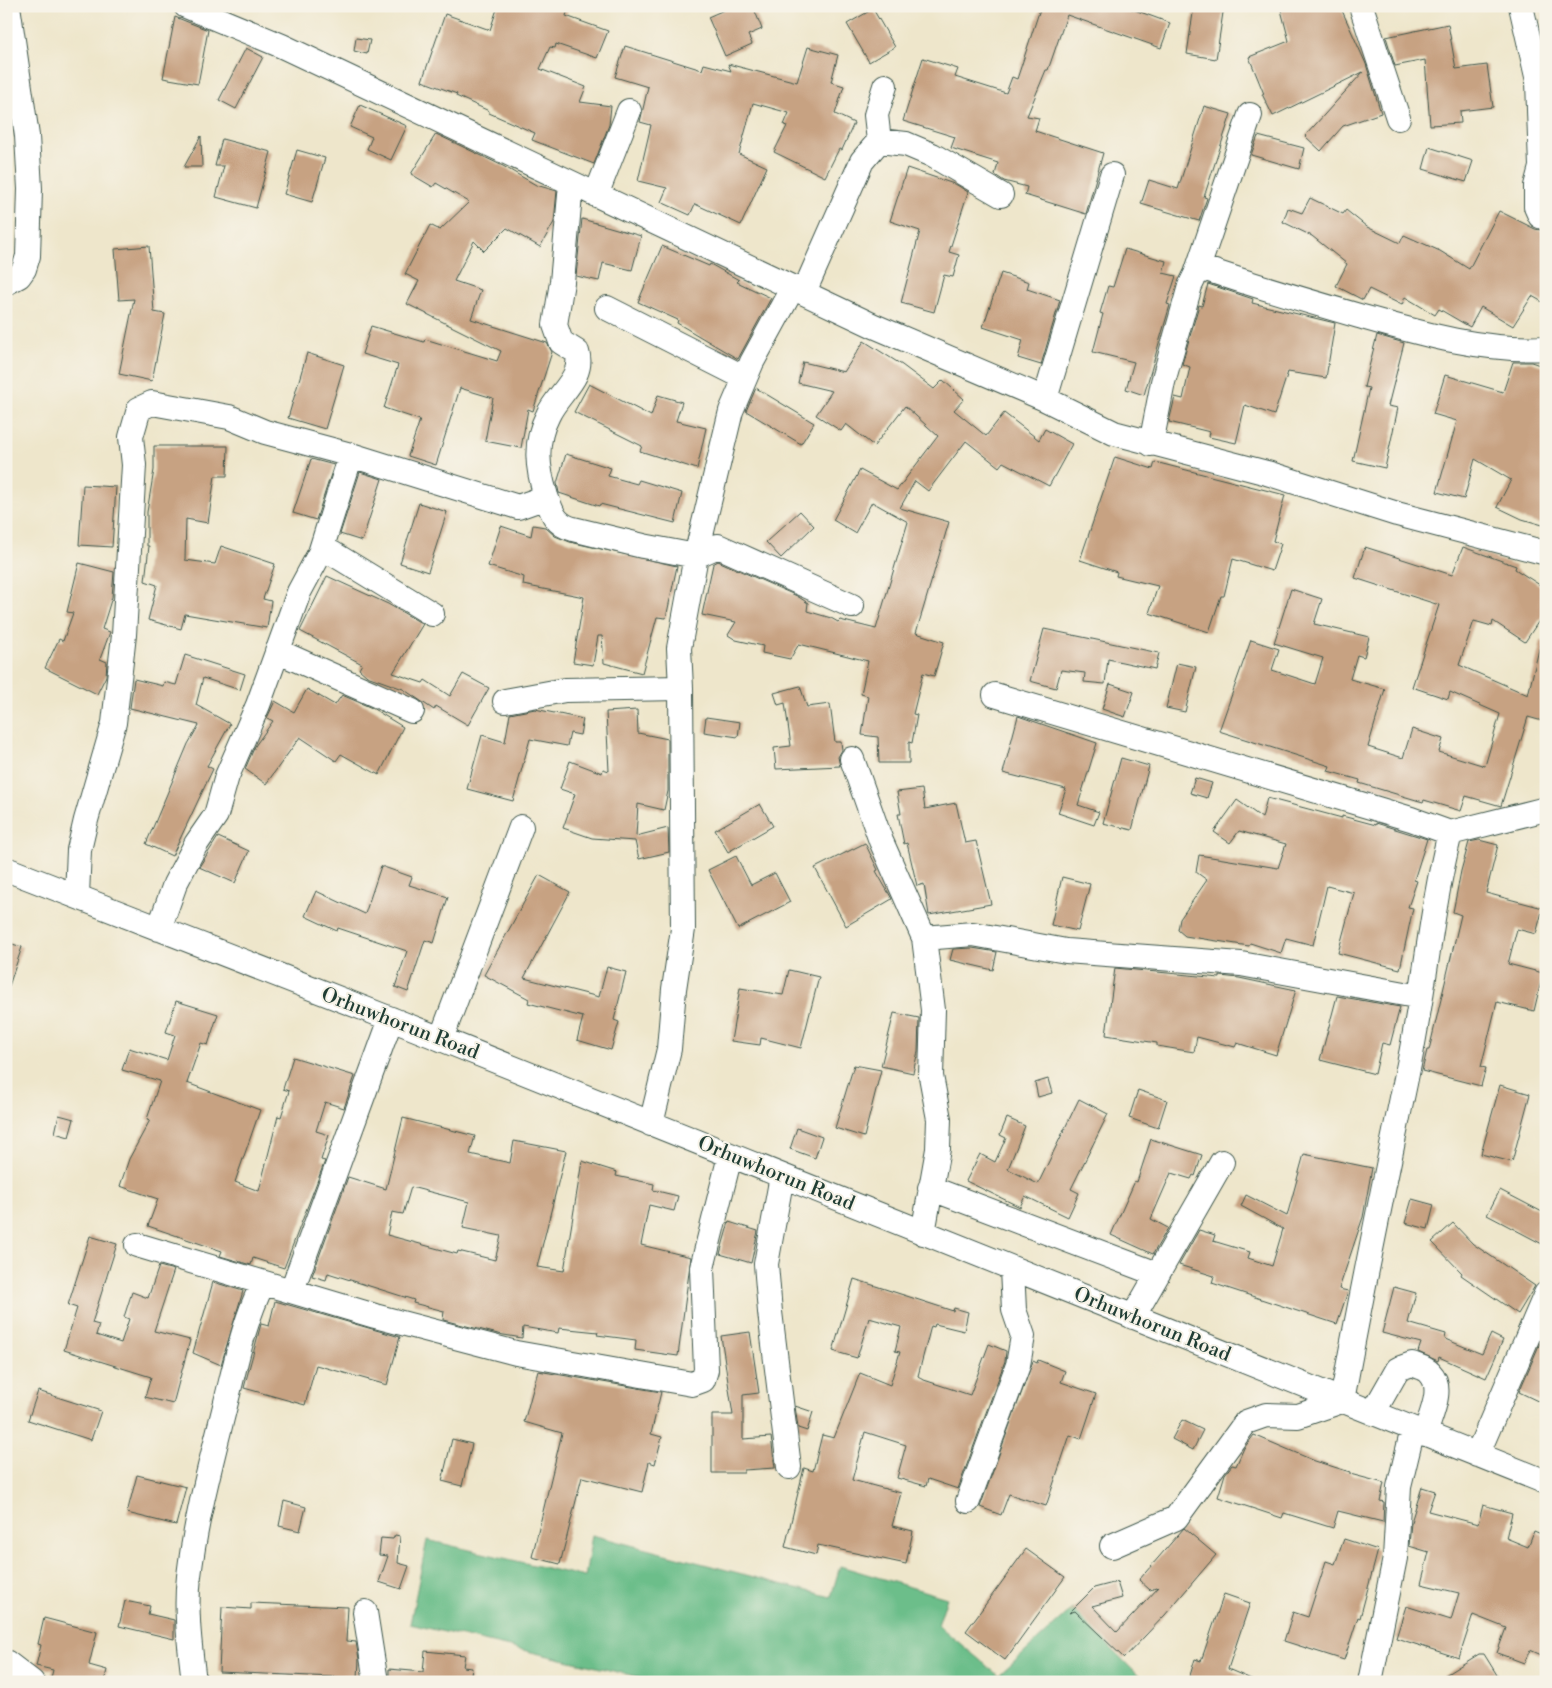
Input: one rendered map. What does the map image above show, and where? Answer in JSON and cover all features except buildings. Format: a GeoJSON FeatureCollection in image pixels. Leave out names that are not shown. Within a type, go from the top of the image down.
{"type":"FeatureCollection","features":[{"type":"Feature","properties":{"kind":"street"},"geometry":{"type":"LineString","coordinates":[[6,283],[19,276],[24,269],[28,256],[30,189],[27,136],[8,6]]}},
{"type":"Feature","properties":{"kind":"street"},"geometry":{"type":"LineString","coordinates":[[186,6],[282,46],[874,326],[1045,399],[1114,433],[1267,473],[1397,514],[1546,553]]}},
{"type":"Feature","properties":{"kind":"street"},"geometry":{"type":"LineString","coordinates":[[1361,6],[1398,118]]}},
{"type":"Feature","properties":{"kind":"street"},"geometry":{"type":"LineString","coordinates":[[1521,6],[1538,81],[1541,167],[1536,186],[1536,207],[1540,216],[1546,218]]}},
{"type":"Feature","properties":{"kind":"street"},"geometry":{"type":"LineString","coordinates":[[651,1124],[669,1049],[674,989],[683,929],[679,648],[696,556],[731,411],[745,378],[798,289],[862,161],[879,141],[876,115],[885,86]]}},
{"type":"Feature","properties":{"kind":"street"},"geometry":{"type":"LineString","coordinates":[[596,195],[629,111]]}},
{"type":"Feature","properties":{"kind":"street"},"geometry":{"type":"LineString","coordinates":[[1151,444],[1163,382],[1190,286],[1196,274],[1250,115]]}},
{"type":"Feature","properties":{"kind":"street"},"geometry":{"type":"LineString","coordinates":[[879,141],[906,144],[932,156],[1001,195]]}},
{"type":"Feature","properties":{"kind":"street"},"geometry":{"type":"LineString","coordinates":[[1045,399],[1112,175]]}},
{"type":"Feature","properties":{"kind":"street"},"geometry":{"type":"LineString","coordinates":[[571,184],[556,325],[561,342],[577,352],[580,362],[576,375],[553,404],[547,417],[540,440],[537,469],[554,518],[564,526],[643,546],[696,556],[718,546],[852,606]]}},
{"type":"Feature","properties":{"kind":"street"},"geometry":{"type":"LineString","coordinates":[[1196,274],[1206,269],[1264,289],[1402,329],[1447,339],[1524,350],[1546,348]]}},
{"type":"Feature","properties":{"kind":"street"},"geometry":{"type":"LineString","coordinates":[[607,308],[745,378]]}},
{"type":"Feature","properties":{"kind":"street"},"geometry":{"type":"LineString","coordinates":[[76,896],[79,850],[114,723],[124,635],[134,465],[131,437],[139,409],[152,403],[229,417],[265,432],[351,455],[518,507],[546,497]]}},
{"type":"Feature","properties":{"kind":"street"},"geometry":{"type":"LineString","coordinates":[[159,929],[175,884],[196,844],[216,815],[227,776],[258,705],[299,592],[320,553],[351,455]]}},
{"type":"Feature","properties":{"kind":"street"},"geometry":{"type":"LineString","coordinates":[[320,553],[332,552],[432,614]]}},
{"type":"Feature","properties":{"kind":"street"},"geometry":{"type":"LineString","coordinates":[[277,651],[412,711]]}},
{"type":"Feature","properties":{"kind":"street"},"geometry":{"type":"LineString","coordinates":[[505,701],[566,690],[681,688]]}},
{"type":"Feature","properties":{"kind":"street"},"geometry":{"type":"LineString","coordinates":[[995,695],[1411,819],[1450,833],[1546,809]]}},
{"type":"Feature","properties":{"kind":"street"},"geometry":{"type":"LineString","coordinates":[[852,759],[881,841],[924,938],[934,1010],[931,1076],[939,1119],[938,1149],[923,1233]]}},
{"type":"Feature","properties":{"kind":"street"},"geometry":{"type":"LineString","coordinates":[[441,1039],[521,827]]}},
{"type":"Feature","properties":{"kind":"street"},"geometry":{"type":"LineString","coordinates":[[1112,1546],[1176,1518],[1246,1422],[1266,1415],[1298,1416],[1342,1401],[1368,1255],[1422,997],[1439,872],[1450,833]]}},
{"type":"Feature","properties":{"kind":"street","name":"Orhuwhorun Road"},"geometry":{"type":"LineString","coordinates":[[6,869],[391,1019],[1546,1482]]}},
{"type":"Feature","properties":{"kind":"street"},"geometry":{"type":"LineString","coordinates":[[924,938],[973,934],[1066,951],[1241,964],[1383,988],[1422,997]]}},
{"type":"Feature","properties":{"kind":"street"},"geometry":{"type":"LineString","coordinates":[[292,1290],[391,1019]]}},
{"type":"Feature","properties":{"kind":"street"},"geometry":{"type":"LineString","coordinates":[[137,1245],[375,1316],[516,1353],[692,1384],[703,1380],[706,1370],[702,1268],[730,1156]]}},
{"type":"Feature","properties":{"kind":"street"},"geometry":{"type":"LineString","coordinates":[[1132,1317],[1222,1162]]}},
{"type":"Feature","properties":{"kind":"street"},"geometry":{"type":"LineString","coordinates":[[782,1176],[766,1264],[789,1467]]}},
{"type":"Feature","properties":{"kind":"street"},"geometry":{"type":"LineString","coordinates":[[930,1188],[1158,1274]]}},
{"type":"Feature","properties":{"kind":"street"},"geometry":{"type":"LineString","coordinates":[[968,1501],[1018,1365],[1023,1336],[1014,1310],[1012,1269]]}},
{"type":"Feature","properties":{"kind":"street"},"geometry":{"type":"LineString","coordinates":[[194,1682],[188,1631],[190,1568],[205,1487],[249,1310],[263,1283]]}},
{"type":"Feature","properties":{"kind":"street"},"geometry":{"type":"LineString","coordinates":[[1477,1455],[1546,1294]]}},
{"type":"Feature","properties":{"kind":"street"},"geometry":{"type":"LineString","coordinates":[[1370,1682],[1395,1558],[1398,1487],[1419,1432],[1436,1395],[1437,1384],[1430,1372],[1412,1364],[1398,1369],[1373,1414]]}},
{"type":"Feature","properties":{"kind":"street"},"geometry":{"type":"LineString","coordinates":[[365,1612],[376,1682]]}},
{"type":"Feature","properties":{"kind":"street"},"geometry":{"type":"LineString","coordinates":[[6,1662],[32,1682]]}},
{"type":"Feature","properties":{"kind":"green space"},"geometry":{"type":"Polygon","coordinates":[[[592,1535],[831,1597],[840,1566],[947,1598],[938,1625],[999,1676],[1072,1609],[1145,1682],[661,1682],[410,1624],[427,1540],[585,1577],[592,1535]]]}}]}
